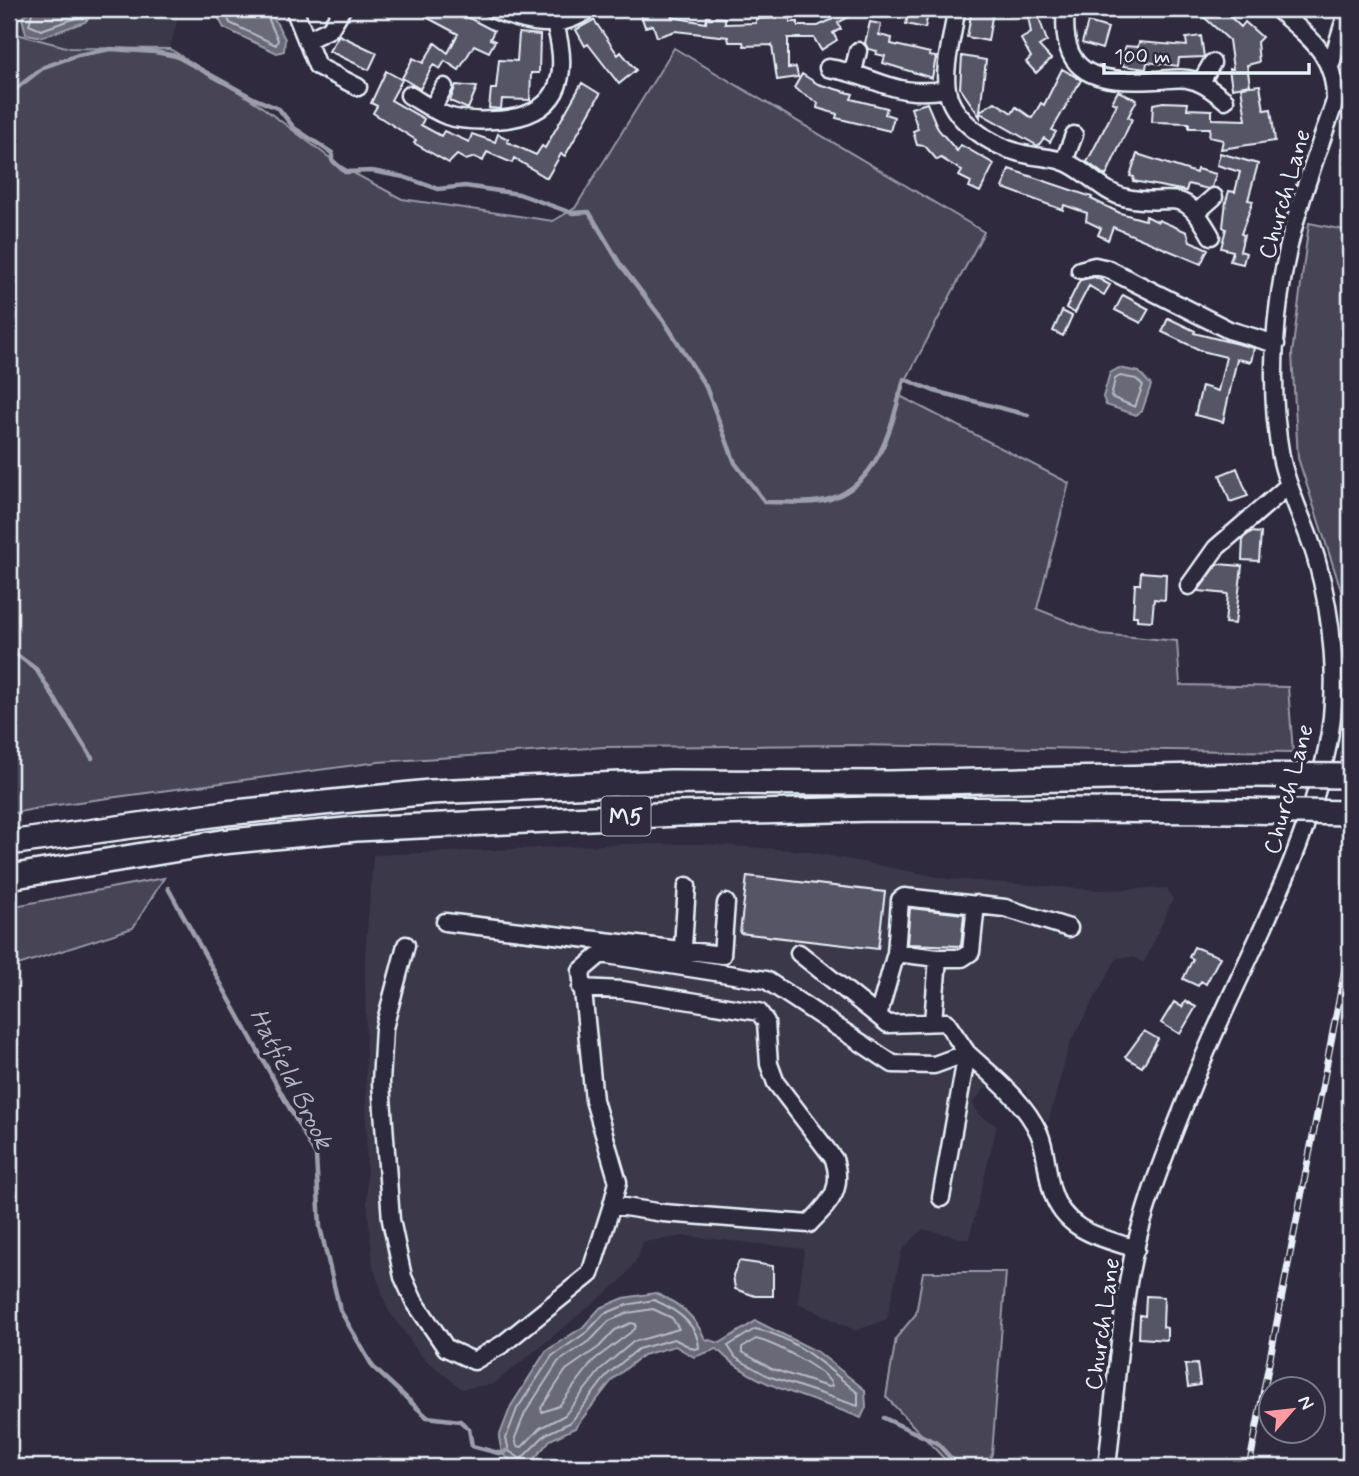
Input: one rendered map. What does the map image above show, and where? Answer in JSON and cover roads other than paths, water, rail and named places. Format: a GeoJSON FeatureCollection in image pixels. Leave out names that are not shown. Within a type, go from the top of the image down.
{"type":"FeatureCollection","features":[{"type":"Feature","properties":{"kind":"highway","name":"M5"},"geometry":{"type":"LineString","coordinates":[[9,843],[226,813],[430,792],[670,782],[889,783],[1247,775],[1350,776]]}},
{"type":"Feature","properties":{"kind":"highway","name":"M5"},"geometry":{"type":"LineString","coordinates":[[9,877],[222,842],[356,829],[678,814],[874,809],[1350,813]]}},
{"type":"Feature","properties":{"kind":"street"},"geometry":{"type":"LineString","coordinates":[[294,9],[317,66],[358,87]]}},
{"type":"Feature","properties":{"kind":"street"},"geometry":{"type":"LineString","coordinates":[[307,40],[330,29],[342,9]]}},
{"type":"Feature","properties":{"kind":"street"},"geometry":{"type":"LineString","coordinates":[[492,9],[527,22],[555,24],[575,19],[589,9]]}},
{"type":"Feature","properties":{"kind":"street"},"geometry":{"type":"LineString","coordinates":[[956,9],[947,89],[953,106],[967,124],[1016,153],[1064,161],[1097,186],[1127,198],[1172,199],[1198,212],[1211,236]]}},
{"type":"Feature","properties":{"kind":"street"},"geometry":{"type":"LineString","coordinates":[[1066,9],[1066,48],[1077,67],[1098,76],[1126,81],[1186,79],[1201,82],[1225,100]]}},
{"type":"Feature","properties":{"kind":"street"},"geometry":{"type":"LineString","coordinates":[[1278,9],[1320,49],[1331,64]]}},
{"type":"Feature","properties":{"kind":"street"},"geometry":{"type":"LineString","coordinates":[[1331,64],[1348,9]]}},
{"type":"Feature","properties":{"kind":"street"},"geometry":{"type":"LineString","coordinates":[[409,95],[432,109],[464,120],[523,118],[536,113],[550,100],[558,87],[562,67],[555,24]]}},
{"type":"Feature","properties":{"kind":"street"},"geometry":{"type":"LineString","coordinates":[[853,72],[858,51]]}},
{"type":"Feature","properties":{"kind":"street"},"geometry":{"type":"LineString","coordinates":[[1201,82],[1212,63]]}},
{"type":"Feature","properties":{"kind":"street","name":"Church Lane"},"geometry":{"type":"LineString","coordinates":[[1107,1467],[1128,1282],[1136,1249],[1200,1064],[1302,841],[1328,746],[1333,681],[1331,633],[1315,556],[1281,456],[1275,398],[1276,344],[1291,236],[1335,101],[1331,64]]}},
{"type":"Feature","properties":{"kind":"street"},"geometry":{"type":"LineString","coordinates":[[828,68],[853,72],[899,91],[947,89]]}},
{"type":"Feature","properties":{"kind":"street"},"geometry":{"type":"LineString","coordinates":[[432,109],[443,87]]}},
{"type":"Feature","properties":{"kind":"street"},"geometry":{"type":"LineString","coordinates":[[1064,161],[1074,135]]}},
{"type":"Feature","properties":{"kind":"street"},"geometry":{"type":"LineString","coordinates":[[1198,212],[1214,197]]}},
{"type":"Feature","properties":{"kind":"street"},"geometry":{"type":"LineString","coordinates":[[1080,270],[1095,266],[1108,269],[1229,330],[1276,344]]}},
{"type":"Feature","properties":{"kind":"street"},"geometry":{"type":"LineString","coordinates":[[1189,586],[1216,548],[1289,485]]}},
{"type":"Feature","properties":{"kind":"street"},"geometry":{"type":"LineString","coordinates":[[682,958],[687,886]]}},
{"type":"Feature","properties":{"kind":"street"},"geometry":{"type":"LineString","coordinates":[[878,1016],[896,953],[902,898],[1005,908],[1069,928]]}},
{"type":"Feature","properties":{"kind":"street"},"geometry":{"type":"LineString","coordinates":[[405,945],[384,1028],[381,1083],[387,1194],[403,1277],[414,1301],[446,1348],[474,1361],[503,1344],[590,1274],[612,1205],[618,1182],[594,1100],[581,971],[601,954],[682,958],[722,955],[726,903]]}},
{"type":"Feature","properties":{"kind":"street"},"geometry":{"type":"LineString","coordinates":[[896,953],[962,958],[971,952],[976,904]]}},
{"type":"Feature","properties":{"kind":"street"},"geometry":{"type":"LineString","coordinates":[[445,922],[682,958],[766,980],[893,1064],[933,1065],[967,1053]]}},
{"type":"Feature","properties":{"kind":"street"},"geometry":{"type":"LineString","coordinates":[[799,953],[888,1024],[946,1022],[967,1053],[1015,1097],[1030,1116],[1040,1135],[1052,1192],[1064,1215],[1076,1229],[1136,1249]]}},
{"type":"Feature","properties":{"kind":"street"},"geometry":{"type":"LineString","coordinates":[[933,1022],[938,958]]}},
{"type":"Feature","properties":{"kind":"street"},"geometry":{"type":"LineString","coordinates":[[581,988],[622,990],[759,1012],[766,1022],[769,1065],[776,1083],[834,1160],[838,1173],[833,1199],[808,1224],[663,1213],[612,1205]]}},
{"type":"Feature","properties":{"kind":"street"},"geometry":{"type":"LineString","coordinates":[[941,1198],[967,1053]]}},
{"type":"Feature","properties":{"kind":"water"},"geometry":{"type":"Polygon","coordinates":[[[30,9],[86,9],[89,18],[85,22],[42,37],[26,34],[22,18],[30,9]]]}},
{"type":"Feature","properties":{"kind":"water"},"geometry":{"type":"Polygon","coordinates":[[[217,9],[269,9],[285,39],[284,51],[277,53],[224,28],[216,13],[217,9]]]}},
{"type":"Feature","properties":{"kind":"water"},"geometry":{"type":"Polygon","coordinates":[[[1119,368],[1139,372],[1151,385],[1142,411],[1136,415],[1106,405],[1103,397],[1110,373],[1119,368]]]}},
{"type":"Feature","properties":{"kind":"water"},"geometry":{"type":"Polygon","coordinates":[[[655,1293],[685,1311],[705,1339],[720,1343],[756,1321],[818,1352],[865,1390],[866,1407],[861,1418],[766,1382],[748,1373],[717,1349],[694,1357],[675,1346],[643,1355],[613,1379],[575,1428],[550,1440],[535,1458],[521,1467],[502,1454],[499,1437],[511,1406],[546,1351],[583,1327],[600,1308],[624,1298],[655,1293]]]}},
{"type":"Feature","properties":{"kind":"waterway"},"geometry":{"type":"LineString","coordinates":[[9,94],[44,67],[78,55],[111,49],[176,56],[253,98],[279,109],[294,128],[332,153],[332,160],[345,172],[372,171],[404,177],[438,189],[465,186],[519,194],[572,213],[589,212],[620,264],[666,324],[706,387],[735,463],[765,502],[822,501],[847,491],[861,480],[881,450],[904,379],[934,391],[1028,415]]}},
{"type":"Feature","properties":{"kind":"waterway","name":"Hatfield Brook"},"geometry":{"type":"LineString","coordinates":[[9,649],[36,669],[92,758]]}},
{"type":"Feature","properties":{"kind":"waterway","name":"Hatfield Brook"},"geometry":{"type":"LineString","coordinates":[[168,888],[316,1156],[320,1227],[340,1310],[373,1367],[427,1417],[460,1421],[469,1429],[472,1446],[502,1454],[506,1451]]}},
{"type":"Feature","properties":{"kind":"waterway"},"geometry":{"type":"LineString","coordinates":[[884,1418],[937,1443],[959,1467]]}},
{"type":"Feature","properties":{"kind":"railway"},"geometry":{"type":"LineString","coordinates":[[1249,1467],[1350,943]]}}]}
